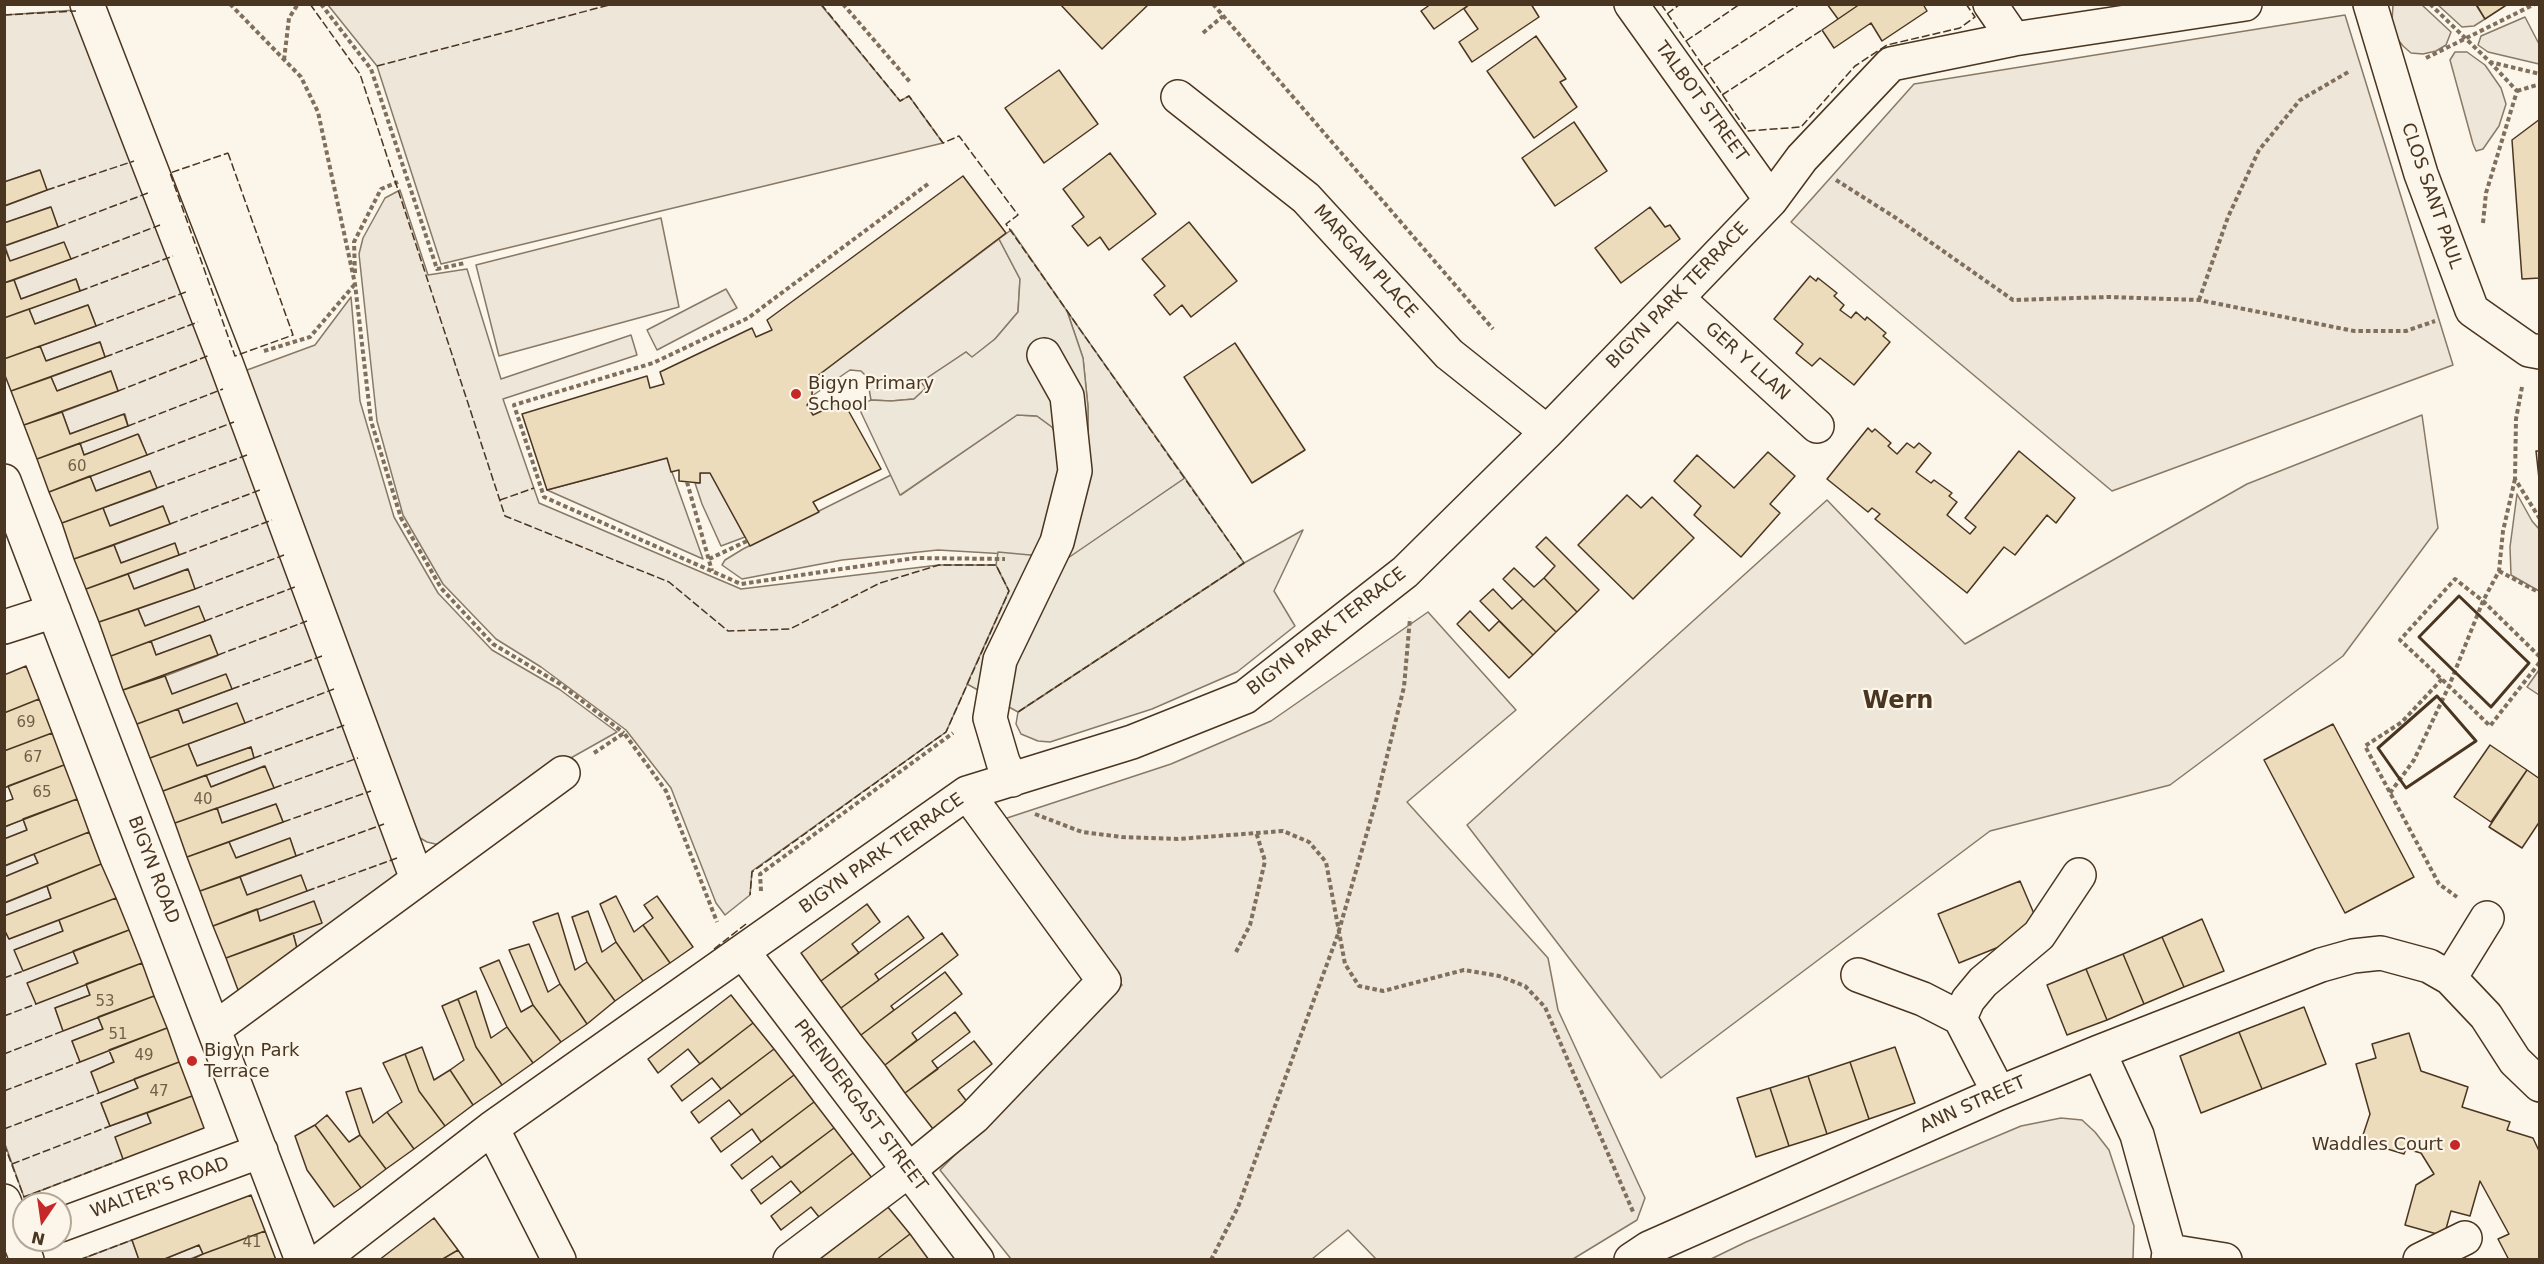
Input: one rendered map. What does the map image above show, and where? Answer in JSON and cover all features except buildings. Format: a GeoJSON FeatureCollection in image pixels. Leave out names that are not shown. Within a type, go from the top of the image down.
{"type":"FeatureCollection","features":[{"type":"Feature","properties":{"kind":"street"},"geometry":{"type":"LineString","coordinates":[[87,4],[226,363],[417,879]]}},
{"type":"Feature","properties":{"kind":"street","name":"TALBOT STREET"},"geometry":{"type":"LineString","coordinates":[[1631,4],[1771,200]]}},
{"type":"Feature","properties":{"kind":"street"},"geometry":{"type":"LineString","coordinates":[[1990,4],[2014,39]]}},
{"type":"Feature","properties":{"kind":"street","name":"BIGYN PARK TERRACE"},"geometry":{"type":"LineString","coordinates":[[321,1260],[492,1128],[968,793],[1132,742],[1245,697],[1405,572],[1547,432],[1771,200],[1802,158],[1891,64],[2014,39],[2245,4]]}},
{"type":"Feature","properties":{"kind":"street","name":"CLOS SANT PAUL"},"geometry":{"type":"LineString","coordinates":[[2370,4],[2371,59],[2421,174],[2472,310],[2529,350],[2540,352]]}},
{"type":"Feature","properties":{"kind":"street","name":"MARGAM PLACE"},"geometry":{"type":"LineString","coordinates":[[1178,97],[1306,198],[1449,354],[1547,432]]}},
{"type":"Feature","properties":{"kind":"street","name":"GER Y LLAN"},"geometry":{"type":"LineString","coordinates":[[1677,298],[1817,426]]}},
{"type":"Feature","properties":{"kind":"street"},"geometry":{"type":"LineString","coordinates":[[1012,780],[1003,762],[990,718],[1000,660],[1057,542],[1075,471],[1066,396],[1044,355]]}},
{"type":"Feature","properties":{"kind":"street","name":"BIGYN ROAD"},"geometry":{"type":"LineString","coordinates":[[4,481],[302,1260]]}},
{"type":"Feature","properties":{"kind":"street"},"geometry":{"type":"LineString","coordinates":[[4,627],[54,611]]}},
{"type":"Feature","properties":{"kind":"street"},"geometry":{"type":"LineString","coordinates":[[214,1029],[563,773]]}},
{"type":"Feature","properties":{"kind":"street"},"geometry":{"type":"LineString","coordinates":[[790,1260],[909,1170],[974,1117],[1104,981],[968,793]]}},
{"type":"Feature","properties":{"kind":"street"},"geometry":{"type":"LineString","coordinates":[[1960,1018],[1968,1000],[1983,982],[2039,935],[2079,875]]}},
{"type":"Feature","properties":{"kind":"street"},"geometry":{"type":"LineString","coordinates":[[2450,978],[2487,918]]}},
{"type":"Feature","properties":{"kind":"street","name":"PRENDERGAST STREET"},"geometry":{"type":"LineString","coordinates":[[742,952],[977,1260]]}},
{"type":"Feature","properties":{"kind":"street","name":"ANN STREET"},"geometry":{"type":"LineString","coordinates":[[1631,1260],[1649,1248],[1999,1093],[2321,965],[2353,956],[2381,954],[2429,966],[2450,978],[2486,1016],[2515,1061],[2540,1085]]}},
{"type":"Feature","properties":{"kind":"street"},"geometry":{"type":"LineString","coordinates":[[1858,975],[1923,999],[1960,1018],[1999,1093]]}},
{"type":"Feature","properties":{"kind":"street"},"geometry":{"type":"LineString","coordinates":[[2099,1052],[2137,1135],[2169,1255],[2225,1260]]}},
{"type":"Feature","properties":{"kind":"street"},"geometry":{"type":"LineString","coordinates":[[492,1128],[559,1260]]}},
{"type":"Feature","properties":{"kind":"street","name":"WALTER'S ROAD"},"geometry":{"type":"LineString","coordinates":[[72,1221],[261,1151]]}},
{"type":"Feature","properties":{"kind":"street"},"geometry":{"type":"LineString","coordinates":[[4,1201],[12,1224]]}},
{"type":"Feature","properties":{"kind":"street"},"geometry":{"type":"LineString","coordinates":[[2420,1260],[2465,1238]]}},
{"type":"Feature","properties":{"kind":"path"},"geometry":{"type":"LineString","coordinates":[[230,4],[300,77],[318,112],[356,284]]}},
{"type":"Feature","properties":{"kind":"path"},"geometry":{"type":"LineString","coordinates":[[284,61],[289,18],[298,4]]}},
{"type":"Feature","properties":{"kind":"path"},"geometry":{"type":"LineString","coordinates":[[321,4],[371,69],[437,269],[465,263]]}},
{"type":"Feature","properties":{"kind":"path"},"geometry":{"type":"LineString","coordinates":[[843,4],[910,82]]}},
{"type":"Feature","properties":{"kind":"path"},"geometry":{"type":"LineString","coordinates":[[1213,4],[1493,329]]}},
{"type":"Feature","properties":{"kind":"path"},"geometry":{"type":"LineString","coordinates":[[2430,4],[2517,91]]}},
{"type":"Feature","properties":{"kind":"path"},"geometry":{"type":"LineString","coordinates":[[2199,300],[2228,217],[2259,150],[2300,100],[2371,59],[2429,59],[2535,4]]}},
{"type":"Feature","properties":{"kind":"path"},"geometry":{"type":"LineString","coordinates":[[1203,33],[1223,16]]}},
{"type":"Feature","properties":{"kind":"path"},"geometry":{"type":"LineString","coordinates":[[2490,62],[2540,74]]}},
{"type":"Feature","properties":{"kind":"path"},"geometry":{"type":"LineString","coordinates":[[2517,91],[2540,84]]}},
{"type":"Feature","properties":{"kind":"path"},"geometry":{"type":"LineString","coordinates":[[2482,228],[2486,193],[2517,91]]}},
{"type":"Feature","properties":{"kind":"path"},"geometry":{"type":"LineString","coordinates":[[1802,158],[1896,218],[2013,300],[2109,297],[2199,300],[2354,331],[2406,331],[2439,320]]}},
{"type":"Feature","properties":{"kind":"path"},"geometry":{"type":"LineString","coordinates":[[398,182],[381,189],[354,242],[356,284],[371,421],[401,518],[441,588],[493,644],[560,684],[624,733],[666,791],[720,929],[742,952]]}},
{"type":"Feature","properties":{"kind":"path"},"geometry":{"type":"LineString","coordinates":[[928,184],[748,318],[653,363],[514,405],[544,497],[741,584],[915,558],[1009,560]]}},
{"type":"Feature","properties":{"kind":"path"},"geometry":{"type":"LineString","coordinates":[[226,363],[310,337],[356,284]]}},
{"type":"Feature","properties":{"kind":"path"},"geometry":{"type":"LineString","coordinates":[[2390,793],[2414,760],[2449,686],[2483,601],[2499,571],[2503,531],[2515,479],[2516,419],[2524,380]]}},
{"type":"Feature","properties":{"kind":"path"},"geometry":{"type":"LineString","coordinates":[[2515,479],[2540,519]]}},
{"type":"Feature","properties":{"kind":"path"},"geometry":{"type":"LineString","coordinates":[[687,482],[712,572]]}},
{"type":"Feature","properties":{"kind":"path"},"geometry":{"type":"LineString","coordinates":[[709,558],[747,541]]}},
{"type":"Feature","properties":{"kind":"path"},"geometry":{"type":"LineString","coordinates":[[2499,571],[2540,593]]}},
{"type":"Feature","properties":{"kind":"path"},"geometry":{"type":"LineString","coordinates":[[2540,657],[2483,601],[2455,579],[2400,640],[2490,726],[2540,662]]}},
{"type":"Feature","properties":{"kind":"path"},"geometry":{"type":"LineString","coordinates":[[1211,1260],[1238,1207],[1338,934],[1376,801],[1404,687],[1410,618]]}},
{"type":"Feature","properties":{"kind":"path"},"geometry":{"type":"LineString","coordinates":[[2442,679],[2402,722],[2366,746],[2439,884],[2487,918]]}},
{"type":"Feature","properties":{"kind":"path"},"geometry":{"type":"LineString","coordinates":[[761,896],[760,874],[954,732]]}},
{"type":"Feature","properties":{"kind":"path"},"geometry":{"type":"LineString","coordinates":[[563,773],[624,733]]}},
{"type":"Feature","properties":{"kind":"path"},"geometry":{"type":"LineString","coordinates":[[1012,780],[1029,812],[1082,832],[1122,837],[1178,839],[1283,831],[1310,842],[1326,862],[1345,964],[1359,986],[1383,991],[1464,970],[1499,976],[1525,986],[1545,1007],[1639,1225]]}},
{"type":"Feature","properties":{"kind":"path"},"geometry":{"type":"LineString","coordinates":[[1236,952],[1250,925],[1265,861],[1256,832]]}},
{"type":"Feature","properties":{"kind":"shaded area"},"geometry":{"type":"Polygon","coordinates":[[[328,5],[821,5],[900,101],[909,96],[943,143],[441,264],[377,66],[328,5]]]}},
{"type":"Feature","properties":{"kind":"shaded area"},"geometry":{"type":"Polygon","coordinates":[[[2393,5],[2422,5],[2451,32],[2446,45],[2436,51],[2423,54],[2411,53],[2396,37],[2392,22],[2393,5]]]}},
{"type":"Feature","properties":{"kind":"shaded area"},"geometry":{"type":"Polygon","coordinates":[[[2438,5],[2476,5],[2485,19],[2474,26],[2462,27],[2438,5]]]}},
{"type":"Feature","properties":{"kind":"shaded area"},"geometry":{"type":"Polygon","coordinates":[[[75,10],[406,877],[299,956],[293,933],[260,921],[257,909],[247,895],[240,877],[296,856],[290,839],[236,858],[229,842],[283,822],[276,804],[222,823],[217,808],[274,788],[264,766],[211,787],[206,775],[254,758],[251,747],[197,766],[188,744],[244,723],[237,704],[183,723],[178,709],[232,689],[172,694],[165,676],[217,656],[211,636],[156,655],[151,641],[205,621],[199,607],[145,626],[138,609],[194,589],[187,569],[134,589],[128,574],[179,555],[175,544],[121,563],[114,545],[170,524],[163,506],[110,526],[103,508],[156,489],[150,471],[96,491],[90,476],[146,454],[139,435],[84,455],[80,443],[128,426],[125,414],[70,434],[62,412],[118,391],[111,371],[57,391],[51,377],[105,357],[100,342],[46,361],[40,346],[96,326],[88,305],[35,324],[29,309],[80,290],[76,279],[21,299],[14,280],[70,259],[10,261],[5,246],[58,227],[50,207],[5,223],[5,206],[47,190],[39,170],[5,182],[5,15],[75,10]]]}},
{"type":"Feature","properties":{"kind":"shaded area"},"geometry":{"type":"Polygon","coordinates":[[[2345,15],[2453,365],[2112,491],[1791,222],[1914,84],[2345,15]]]}},
{"type":"Feature","properties":{"kind":"shaded area"},"geometry":{"type":"Polygon","coordinates":[[[2525,17],[2539,44],[2539,64],[2488,52],[2478,45],[2481,36],[2525,17]]]}},
{"type":"Feature","properties":{"kind":"shaded area"},"geometry":{"type":"Polygon","coordinates":[[[2455,52],[2467,52],[2485,65],[2501,88],[2506,104],[2499,126],[2483,149],[2476,151],[2450,60],[2455,52]]]}},
{"type":"Feature","properties":{"kind":"shaded area"},"geometry":{"type":"Polygon","coordinates":[[[400,190],[428,275],[467,269],[501,379],[631,335],[637,355],[503,399],[539,503],[741,589],[939,565],[996,565],[1009,591],[946,732],[752,871],[750,895],[725,915],[716,903],[671,788],[626,730],[541,667],[496,639],[443,584],[403,515],[377,421],[359,254],[363,238],[385,198],[400,190]]]}},
{"type":"Feature","properties":{"kind":"shaded area"},"geometry":{"type":"Polygon","coordinates":[[[661,218],[679,307],[499,356],[476,265],[661,218]]]}},
{"type":"Feature","properties":{"kind":"shaded area"},"geometry":{"type":"Polygon","coordinates":[[[1011,230],[1067,311],[1083,358],[1088,407],[1088,487],[1068,558],[1185,478],[1244,563],[1018,712],[967,684],[1009,591],[996,565],[998,552],[1041,556],[1064,448],[1052,427],[1037,416],[1017,415],[900,495],[858,406],[871,400],[914,399],[926,388],[921,382],[966,352],[972,357],[995,339],[1018,312],[1020,279],[999,239],[1011,230]]]}},
{"type":"Feature","properties":{"kind":"shaded area"},"geometry":{"type":"Polygon","coordinates":[[[999,239],[1020,279],[1018,312],[995,339],[972,358],[966,352],[921,382],[926,388],[914,399],[871,400],[867,377],[861,371],[850,370],[812,396],[812,380],[999,239]]]}},
{"type":"Feature","properties":{"kind":"shaded area"},"geometry":{"type":"Polygon","coordinates":[[[726,289],[737,308],[657,350],[647,330],[726,289]]]}},
{"type":"Feature","properties":{"kind":"shaded area"},"geometry":{"type":"Polygon","coordinates":[[[351,297],[360,401],[394,517],[438,593],[492,650],[559,689],[617,732],[569,759],[448,847],[427,842],[408,831],[239,373],[315,345],[351,297]]]}},
{"type":"Feature","properties":{"kind":"shaded area"},"geometry":{"type":"Polygon","coordinates":[[[1067,311],[1185,478],[1068,559],[1088,487],[1088,407],[1083,358],[1067,311]]]}},
{"type":"Feature","properties":{"kind":"shaded area"},"geometry":{"type":"Polygon","coordinates":[[[1017,415],[1037,416],[1052,427],[1064,448],[1041,556],[938,550],[842,560],[742,579],[722,565],[725,560],[743,549],[891,475],[901,495],[1017,415]]]}},
{"type":"Feature","properties":{"kind":"shaded area"},"geometry":{"type":"Polygon","coordinates":[[[2422,415],[2438,528],[2343,656],[2170,785],[1990,831],[1661,1078],[1467,825],[1827,500],[1965,644],[2247,484],[2422,415]]]}},
{"type":"Feature","properties":{"kind":"shaded area"},"geometry":{"type":"Polygon","coordinates":[[[667,458],[703,559],[547,490],[667,458]]]}},
{"type":"Feature","properties":{"kind":"shaded area"},"geometry":{"type":"Polygon","coordinates":[[[700,473],[710,473],[745,537],[721,546],[695,483],[700,483],[700,473]]]}},
{"type":"Feature","properties":{"kind":"shaded area"},"geometry":{"type":"Polygon","coordinates":[[[2517,494],[2539,529],[2539,591],[2511,575],[2510,547],[2517,494]]]}},
{"type":"Feature","properties":{"kind":"shaded area"},"geometry":{"type":"Polygon","coordinates":[[[1303,530],[1274,591],[1295,626],[1237,672],[1152,709],[1050,742],[1038,741],[1021,734],[1016,724],[1018,712],[1244,563],[1303,530]]]}},
{"type":"Feature","properties":{"kind":"shaded area"},"geometry":{"type":"Polygon","coordinates":[[[1428,612],[1516,710],[1407,802],[1548,958],[1558,1010],[1645,1198],[1637,1220],[1573,1259],[1376,1259],[1348,1230],[1312,1259],[1011,1259],[940,1170],[1122,985],[998,821],[1171,764],[1271,721],[1428,612]]]}},
{"type":"Feature","properties":{"kind":"shaded area"},"geometry":{"type":"Polygon","coordinates":[[[2539,670],[2539,695],[2527,687],[2539,670]]]}},
{"type":"Feature","properties":{"kind":"shaded area"},"geometry":{"type":"Polygon","coordinates":[[[23,819],[27,830],[5,839],[5,827],[23,819]]]}},
{"type":"Feature","properties":{"kind":"shaded area"},"geometry":{"type":"Polygon","coordinates":[[[34,854],[38,863],[5,877],[5,866],[34,854]]]}},
{"type":"Feature","properties":{"kind":"shaded area"},"geometry":{"type":"Polygon","coordinates":[[[47,886],[51,898],[5,916],[5,903],[47,886]]]}},
{"type":"Feature","properties":{"kind":"shaded area"},"geometry":{"type":"Polygon","coordinates":[[[59,920],[63,931],[15,950],[73,951],[78,963],[28,983],[36,1003],[86,984],[90,995],[55,1008],[63,1030],[98,1017],[103,1029],[72,1041],[80,1061],[109,1050],[114,1062],[91,1072],[99,1092],[134,1079],[138,1088],[101,1103],[110,1126],[147,1113],[151,1123],[123,1159],[37,1192],[22,1192],[5,1144],[4,929],[9,939],[59,920]]]}},
{"type":"Feature","properties":{"kind":"shaded area"},"geometry":{"type":"Polygon","coordinates":[[[2061,1118],[2082,1120],[2109,1150],[2134,1226],[2133,1259],[1711,1259],[1746,1242],[2021,1126],[2061,1118]]]}},
{"type":"Feature","properties":{"kind":"shaded area"},"geometry":{"type":"Polygon","coordinates":[[[132,1240],[139,1259],[79,1260],[132,1240]]]}},
{"type":"Feature","properties":{"kind":"shaded area"},"geometry":{"type":"Polygon","coordinates":[[[199,1245],[203,1254],[190,1259],[162,1260],[199,1245]]]}},
{"type":"Feature","properties":{"kind":"fence"},"geometry":{"type":"LineString","coordinates":[[310,4],[360,74],[505,516],[669,582],[728,631],[790,629],[880,583],[939,565],[996,565],[1009,591],[946,732],[752,872],[750,895]]}},
{"type":"Feature","properties":{"kind":"fence"},"geometry":{"type":"LineString","coordinates":[[377,66],[613,4]]}},
{"type":"Feature","properties":{"kind":"fence"},"geometry":{"type":"LineString","coordinates":[[821,4],[900,101],[909,96],[943,143],[959,136],[1018,215],[1006,224],[1244,563],[1018,712]]}},
{"type":"Feature","properties":{"kind":"fence"},"geometry":{"type":"LineString","coordinates":[[1661,4],[1747,131],[1801,127],[1855,66],[1887,45],[1960,28],[1975,17],[1966,4]]}},
{"type":"Feature","properties":{"kind":"fence"},"geometry":{"type":"LineString","coordinates":[[1667,14],[1680,4]]}},
{"type":"Feature","properties":{"kind":"fence"},"geometry":{"type":"LineString","coordinates":[[1686,41],[1740,4]]}},
{"type":"Feature","properties":{"kind":"fence"},"geometry":{"type":"LineString","coordinates":[[1704,67],[1800,4]]}},
{"type":"Feature","properties":{"kind":"fence"},"geometry":{"type":"LineString","coordinates":[[4,15],[76,11]]}},
{"type":"Feature","properties":{"kind":"fence"},"geometry":{"type":"LineString","coordinates":[[1722,95],[1822,30]]}},
{"type":"Feature","properties":{"kind":"fence"},"geometry":{"type":"LineString","coordinates":[[228,153],[293,335],[235,356],[170,173],[228,153]]}},
{"type":"Feature","properties":{"kind":"fence"},"geometry":{"type":"LineString","coordinates":[[47,190],[134,161]]}},
{"type":"Feature","properties":{"kind":"fence"},"geometry":{"type":"LineString","coordinates":[[58,227],[148,193]]}},
{"type":"Feature","properties":{"kind":"fence"},"geometry":{"type":"LineString","coordinates":[[71,259],[160,225]]}},
{"type":"Feature","properties":{"kind":"fence"},"geometry":{"type":"LineString","coordinates":[[80,291],[173,256]]}},
{"type":"Feature","properties":{"kind":"fence"},"geometry":{"type":"LineString","coordinates":[[96,326],[186,292]]}},
{"type":"Feature","properties":{"kind":"fence"},"geometry":{"type":"LineString","coordinates":[[105,357],[198,322]]}},
{"type":"Feature","properties":{"kind":"fence"},"geometry":{"type":"LineString","coordinates":[[118,391],[210,355]]}},
{"type":"Feature","properties":{"kind":"fence"},"geometry":{"type":"LineString","coordinates":[[128,426],[223,389]]}},
{"type":"Feature","properties":{"kind":"fence"},"geometry":{"type":"LineString","coordinates":[[147,455],[234,422]]}},
{"type":"Feature","properties":{"kind":"fence"},"geometry":{"type":"LineString","coordinates":[[157,488],[247,455]]}},
{"type":"Feature","properties":{"kind":"fence"},"geometry":{"type":"LineString","coordinates":[[500,500],[534,488]]}},
{"type":"Feature","properties":{"kind":"fence"},"geometry":{"type":"LineString","coordinates":[[170,524],[260,490]]}},
{"type":"Feature","properties":{"kind":"fence"},"geometry":{"type":"LineString","coordinates":[[179,555],[272,520]]}},
{"type":"Feature","properties":{"kind":"fence"},"geometry":{"type":"LineString","coordinates":[[195,589],[284,555]]}},
{"type":"Feature","properties":{"kind":"fence"},"geometry":{"type":"LineString","coordinates":[[205,621],[295,587]]}},
{"type":"Feature","properties":{"kind":"fence"},"geometry":{"type":"LineString","coordinates":[[218,655],[307,621]]}},
{"type":"Feature","properties":{"kind":"fence"},"geometry":{"type":"LineString","coordinates":[[232,689],[322,656]]}},
{"type":"Feature","properties":{"kind":"fence"},"geometry":{"type":"LineString","coordinates":[[245,723],[334,689]]}},
{"type":"Feature","properties":{"kind":"fence"},"geometry":{"type":"LineString","coordinates":[[254,758],[345,725]]}},
{"type":"Feature","properties":{"kind":"fence"},"geometry":{"type":"LineString","coordinates":[[274,788],[358,758]]}},
{"type":"Feature","properties":{"kind":"fence"},"geometry":{"type":"LineString","coordinates":[[283,822],[371,791]]}},
{"type":"Feature","properties":{"kind":"fence"},"geometry":{"type":"LineString","coordinates":[[296,856],[384,824]]}},
{"type":"Feature","properties":{"kind":"fence"},"geometry":{"type":"LineString","coordinates":[[307,891],[397,858]]}},
{"type":"Feature","properties":{"kind":"fence"},"geometry":{"type":"LineString","coordinates":[[714,949],[746,924]]}},
{"type":"Feature","properties":{"kind":"fence"},"geometry":{"type":"LineString","coordinates":[[4,978],[23,971]]}},
{"type":"Feature","properties":{"kind":"fence"},"geometry":{"type":"LineString","coordinates":[[4,1016],[36,1004]]}},
{"type":"Feature","properties":{"kind":"fence"},"geometry":{"type":"LineString","coordinates":[[4,1054],[63,1031]]}},
{"type":"Feature","properties":{"kind":"fence"},"geometry":{"type":"LineString","coordinates":[[4,1091],[80,1062]]}},
{"type":"Feature","properties":{"kind":"fence"},"geometry":{"type":"LineString","coordinates":[[4,1129],[99,1093]]}},
{"type":"Feature","properties":{"kind":"fence"},"geometry":{"type":"LineString","coordinates":[[12,1164],[110,1126]]}},
{"type":"Feature","properties":{"kind":"fence"},"geometry":{"type":"LineString","coordinates":[[4,1144],[24,1197],[123,1159]]}},
{"type":"Feature","properties":{"kind":"fence"},"geometry":{"type":"LineString","coordinates":[[79,1260],[132,1240]]}},
{"type":"Feature","properties":{"kind":"wall"},"geometry":{"type":"LineString","coordinates":[[2459,596],[2529,663],[2491,707],[2419,637],[2459,596]]}},
{"type":"Feature","properties":{"kind":"wall"},"geometry":{"type":"LineString","coordinates":[[2437,696],[2476,741],[2406,788],[2378,748],[2437,696]]}},
{"type":"Feature","properties":{"kind":"place","name":"Bigyn Primary School"},"geometry":{"type":"Point","coordinates":[796,394]}},
{"type":"Feature","properties":{"kind":"place","name":"Bigyn Park Terrace"},"geometry":{"type":"Point","coordinates":[192,1061]}},
{"type":"Feature","properties":{"kind":"place","name":"Waddles Court"},"geometry":{"type":"Point","coordinates":[2455,1145]}},
{"type":"Feature","properties":{"kind":"district","name":"Wern"},"geometry":{"type":"Point","coordinates":[1898,702]}}]}
